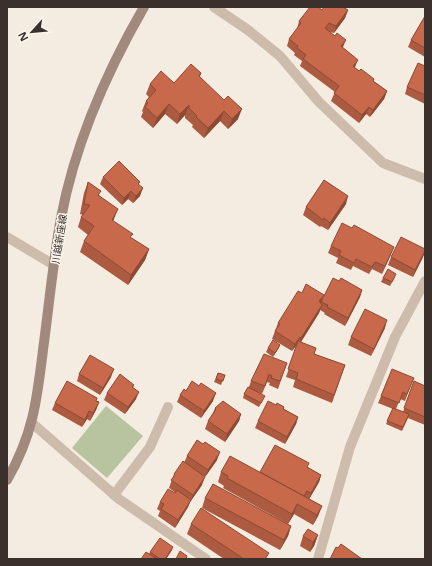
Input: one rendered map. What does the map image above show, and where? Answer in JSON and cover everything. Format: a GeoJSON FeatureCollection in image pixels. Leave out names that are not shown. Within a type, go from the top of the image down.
{"type":"FeatureCollection","features":[{"type":"Feature","properties":{"kind":"main road","name":"川越新座線"},"geometry":{"type":"LineString","coordinates":[[7,480],[22,451],[32,423],[61,218],[69,181],[79,148],[108,74],[144,7]]}},
{"type":"Feature","properties":{"kind":"street"},"geometry":{"type":"LineString","coordinates":[[214,7],[248,30],[280,56],[319,102],[383,163],[425,179]]}},
{"type":"Feature","properties":{"kind":"street"},"geometry":{"type":"LineString","coordinates":[[7,237],[54,265]]}},
{"type":"Feature","properties":{"kind":"street"},"geometry":{"type":"LineString","coordinates":[[318,559],[350,447],[395,337],[425,281]]}},
{"type":"Feature","properties":{"kind":"street"},"geometry":{"type":"LineString","coordinates":[[114,495],[150,447],[168,407]]}},
{"type":"Feature","properties":{"kind":"street"},"geometry":{"type":"LineString","coordinates":[[32,423],[114,495],[206,559]]}},
{"type":"Feature","properties":{"kind":"green space"},"geometry":{"type":"Polygon","coordinates":[[[106,406],[143,436],[107,478],[72,448],[106,406]]]}},
{"type":"Feature","properties":{"kind":"building"},"geometry":{"type":"Polygon","coordinates":[[[310,7],[318,7],[322,10],[324,7],[343,7],[348,10],[336,26],[329,23],[325,28],[335,36],[337,33],[346,40],[341,46],[358,60],[353,66],[359,71],[361,69],[374,79],[373,81],[387,91],[373,110],[369,107],[362,115],[334,93],[339,86],[303,59],[306,55],[289,39],[301,23],[299,21],[310,7]]]}},
{"type":"Feature","properties":{"kind":"building"},"geometry":{"type":"Polygon","coordinates":[[[425,16],[425,48],[411,40],[425,16]]]}},
{"type":"Feature","properties":{"kind":"building"},"geometry":{"type":"Polygon","coordinates":[[[418,63],[425,66],[425,95],[407,87],[418,63]]]}},
{"type":"Feature","properties":{"kind":"building"},"geometry":{"type":"Polygon","coordinates":[[[191,64],[201,73],[199,76],[224,100],[228,96],[242,109],[232,119],[224,111],[208,128],[196,117],[197,116],[189,108],[189,105],[180,114],[169,104],[157,118],[145,107],[148,103],[146,101],[156,90],[150,84],[161,71],[174,83],[191,64]]]}},
{"type":"Feature","properties":{"kind":"building"},"geometry":{"type":"Polygon","coordinates":[[[119,161],[140,182],[138,184],[143,188],[136,196],[131,191],[124,198],[103,177],[119,161]]]}},
{"type":"Feature","properties":{"kind":"building"},"geometry":{"type":"Polygon","coordinates":[[[324,180],[348,196],[330,223],[324,218],[323,220],[306,207],[324,180]]]}},
{"type":"Feature","properties":{"kind":"building"},"geometry":{"type":"Polygon","coordinates":[[[88,182],[101,191],[98,195],[118,209],[112,220],[133,234],[130,237],[149,249],[131,275],[84,241],[94,226],[81,217],[90,205],[84,204],[88,182]]]}},
{"type":"Feature","properties":{"kind":"building"},"geometry":{"type":"Polygon","coordinates":[[[342,223],[352,228],[354,225],[394,247],[385,266],[375,262],[372,267],[356,259],[354,263],[339,255],[341,251],[331,246],[342,223]]]}},
{"type":"Feature","properties":{"kind":"building"},"geometry":{"type":"Polygon","coordinates":[[[401,237],[425,249],[415,270],[391,257],[401,237]]]}},
{"type":"Feature","properties":{"kind":"building"},"geometry":{"type":"Polygon","coordinates":[[[388,269],[396,274],[392,282],[383,278],[388,269]]]}},
{"type":"Feature","properties":{"kind":"building"},"geometry":{"type":"Polygon","coordinates":[[[333,278],[339,281],[341,278],[362,290],[348,318],[327,307],[328,305],[321,302],[333,278]]]}},
{"type":"Feature","properties":{"kind":"building"},"geometry":{"type":"Polygon","coordinates":[[[306,284],[324,295],[319,301],[322,305],[301,338],[300,337],[295,344],[275,331],[280,324],[278,323],[298,291],[302,293],[306,284]]]}},
{"type":"Feature","properties":{"kind":"building"},"geometry":{"type":"Polygon","coordinates":[[[365,309],[387,320],[374,349],[351,337],[365,309]]]}},
{"type":"Feature","properties":{"kind":"building"},"geometry":{"type":"Polygon","coordinates":[[[273,340],[280,345],[275,353],[268,348],[273,340]]]}},
{"type":"Feature","properties":{"kind":"building"},"geometry":{"type":"Polygon","coordinates":[[[298,341],[316,348],[314,354],[345,365],[334,395],[296,379],[298,373],[288,369],[298,341]]]}},
{"type":"Feature","properties":{"kind":"building"},"geometry":{"type":"Polygon","coordinates":[[[264,354],[287,363],[280,381],[271,378],[272,376],[269,374],[265,386],[251,381],[264,354]]]}},
{"type":"Feature","properties":{"kind":"building"},"geometry":{"type":"Polygon","coordinates":[[[90,355],[114,369],[103,388],[79,374],[90,355]]]}},
{"type":"Feature","properties":{"kind":"building"},"geometry":{"type":"Polygon","coordinates":[[[392,369],[414,378],[407,394],[403,392],[399,403],[381,396],[392,369]]]}},
{"type":"Feature","properties":{"kind":"building"},"geometry":{"type":"Polygon","coordinates":[[[218,373],[225,375],[223,381],[216,379],[218,373]]]}},
{"type":"Feature","properties":{"kind":"building"},"geometry":{"type":"Polygon","coordinates":[[[120,374],[134,385],[132,387],[139,392],[128,407],[107,393],[120,374]]]}},
{"type":"Feature","properties":{"kind":"building"},"geometry":{"type":"Polygon","coordinates":[[[67,381],[97,398],[96,401],[99,402],[93,413],[89,411],[85,420],[55,403],[67,381]]]}},
{"type":"Feature","properties":{"kind":"building"},"geometry":{"type":"Polygon","coordinates":[[[192,381],[199,386],[201,383],[216,393],[204,411],[180,395],[184,389],[186,391],[192,381]]]}},
{"type":"Feature","properties":{"kind":"building"},"geometry":{"type":"Polygon","coordinates":[[[414,381],[425,386],[425,417],[404,408],[414,381]]]}},
{"type":"Feature","properties":{"kind":"building"},"geometry":{"type":"Polygon","coordinates":[[[248,387],[265,396],[261,403],[244,394],[248,387]]]}},
{"type":"Feature","properties":{"kind":"building"},"geometry":{"type":"Polygon","coordinates":[[[223,401],[241,414],[227,434],[208,421],[216,409],[215,408],[223,401]]]}},
{"type":"Feature","properties":{"kind":"building"},"geometry":{"type":"Polygon","coordinates":[[[268,401],[276,405],[277,403],[284,407],[283,409],[298,417],[287,437],[258,421],[268,401]]]}},
{"type":"Feature","properties":{"kind":"building"},"geometry":{"type":"Polygon","coordinates":[[[393,408],[409,414],[403,427],[387,421],[393,408]]]}},
{"type":"Feature","properties":{"kind":"building"},"geometry":{"type":"Polygon","coordinates":[[[197,440],[203,444],[205,442],[220,452],[208,470],[187,456],[197,440]]]}},
{"type":"Feature","properties":{"kind":"building"},"geometry":{"type":"Polygon","coordinates":[[[275,445],[309,463],[307,467],[321,475],[311,493],[307,491],[304,496],[260,472],[275,445]]]}},
{"type":"Feature","properties":{"kind":"building"},"geometry":{"type":"Polygon","coordinates":[[[230,456],[322,506],[317,515],[297,504],[292,514],[227,478],[228,476],[221,472],[230,456]]]}},
{"type":"Feature","properties":{"kind":"building"},"geometry":{"type":"Polygon","coordinates":[[[183,461],[205,477],[193,495],[171,480],[183,461]]]}},
{"type":"Feature","properties":{"kind":"building"},"geometry":{"type":"Polygon","coordinates":[[[213,484],[291,526],[284,540],[205,498],[213,484]]]}},
{"type":"Feature","properties":{"kind":"building"},"geometry":{"type":"Polygon","coordinates":[[[168,489],[175,493],[177,490],[191,500],[178,520],[161,509],[164,504],[160,502],[168,489]]]}},
{"type":"Feature","properties":{"kind":"building"},"geometry":{"type":"Polygon","coordinates":[[[201,508],[269,553],[265,559],[244,559],[191,524],[201,508]]]}},
{"type":"Feature","properties":{"kind":"building"},"geometry":{"type":"Polygon","coordinates":[[[308,529],[318,535],[313,542],[303,536],[308,529]]]}},
{"type":"Feature","properties":{"kind":"building"},"geometry":{"type":"Polygon","coordinates":[[[160,538],[173,547],[165,559],[160,559],[150,552],[160,538]]]}},
{"type":"Feature","properties":{"kind":"building"},"geometry":{"type":"Polygon","coordinates":[[[341,544],[362,559],[330,559],[336,547],[338,548],[341,544]]]}},
{"type":"Feature","properties":{"kind":"building"},"geometry":{"type":"Polygon","coordinates":[[[180,551],[187,556],[186,559],[176,559],[180,551]]]}},
{"type":"Feature","properties":{"kind":"building"},"geometry":{"type":"Polygon","coordinates":[[[146,552],[157,559],[141,559],[146,552]]]}}]}
